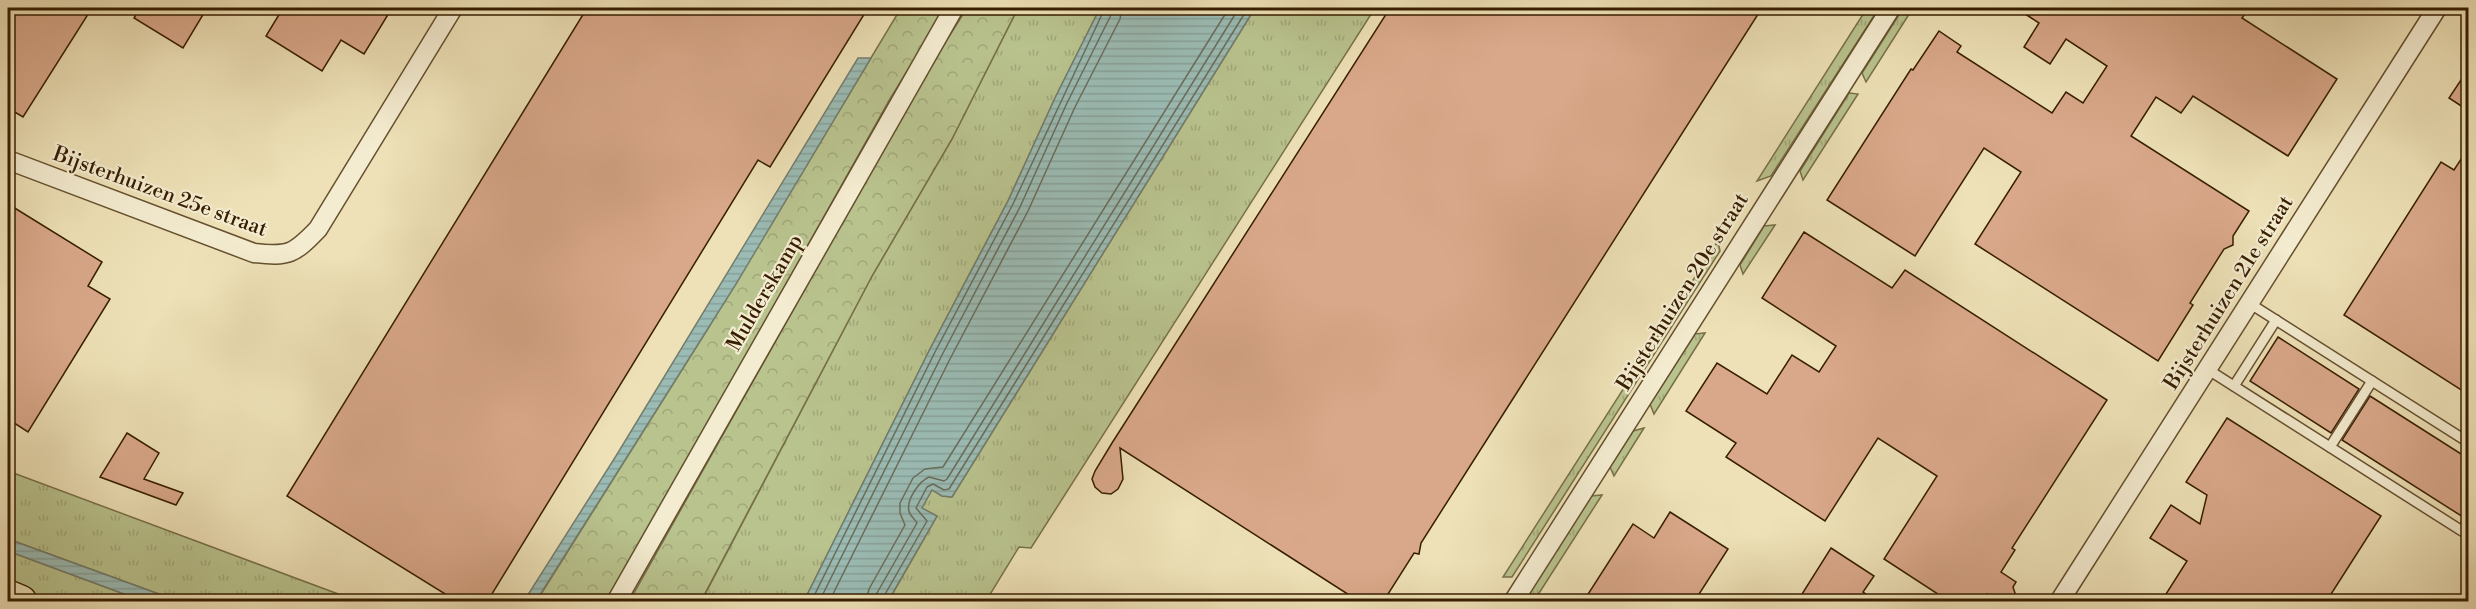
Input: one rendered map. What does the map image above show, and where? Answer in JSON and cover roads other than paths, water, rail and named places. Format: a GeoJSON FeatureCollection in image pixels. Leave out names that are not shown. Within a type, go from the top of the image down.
{"type":"FeatureCollection","features":[{"type":"Feature","properties":{"kind":"highway"},"geometry":{"type":"LineString","coordinates":[[8,597],[20,602]]}},
{"type":"Feature","properties":{"kind":"street","name":"Bijsterhuizen 25e straat"},"geometry":{"type":"LineString","coordinates":[[8,160],[254,253],[278,256],[301,247],[318,229],[453,8]]}},
{"type":"Feature","properties":{"kind":"street","name":"Mulderskamp"},"geometry":{"type":"LineString","coordinates":[[616,602],[954,8]]}},
{"type":"Feature","properties":{"kind":"street","name":"Bijsterhuizen 20e straat"},"geometry":{"type":"LineString","coordinates":[[1513,602],[1891,8]]}},
{"type":"Feature","properties":{"kind":"street","name":"Bijsterhuizen 21e straat"},"geometry":{"type":"LineString","coordinates":[[2059,602],[2437,8]]}},
{"type":"Feature","properties":{"kind":"lane"},"geometry":{"type":"LineString","coordinates":[[2249,303],[2469,442]]}},
{"type":"Feature","properties":{"kind":"lane"},"geometry":{"type":"LineString","coordinates":[[2235,386],[2276,320]]}},
{"type":"Feature","properties":{"kind":"lane"},"geometry":{"type":"LineString","coordinates":[[2207,369],[2462,531],[2469,521]]}},
{"type":"Feature","properties":{"kind":"lane"},"geometry":{"type":"LineString","coordinates":[[2330,447],[2372,381]]}},
{"type":"Feature","properties":{"kind":"water"},"geometry":{"type":"Polygon","coordinates":[[[1100,8],[1255,8],[952,497],[942,496],[932,490],[922,508],[937,516],[888,601],[804,601],[930,349],[1008,201],[1055,98],[1100,8]]]}},
{"type":"Feature","properties":{"kind":"water"},"geometry":{"type":"Polygon","coordinates":[[[858,58],[871,58],[736,284],[536,601],[524,601],[616,456],[858,58]]]}},
{"type":"Feature","properties":{"kind":"water"},"geometry":{"type":"Polygon","coordinates":[[[8,539],[178,601],[143,601],[8,551],[8,539]]]}}]}
